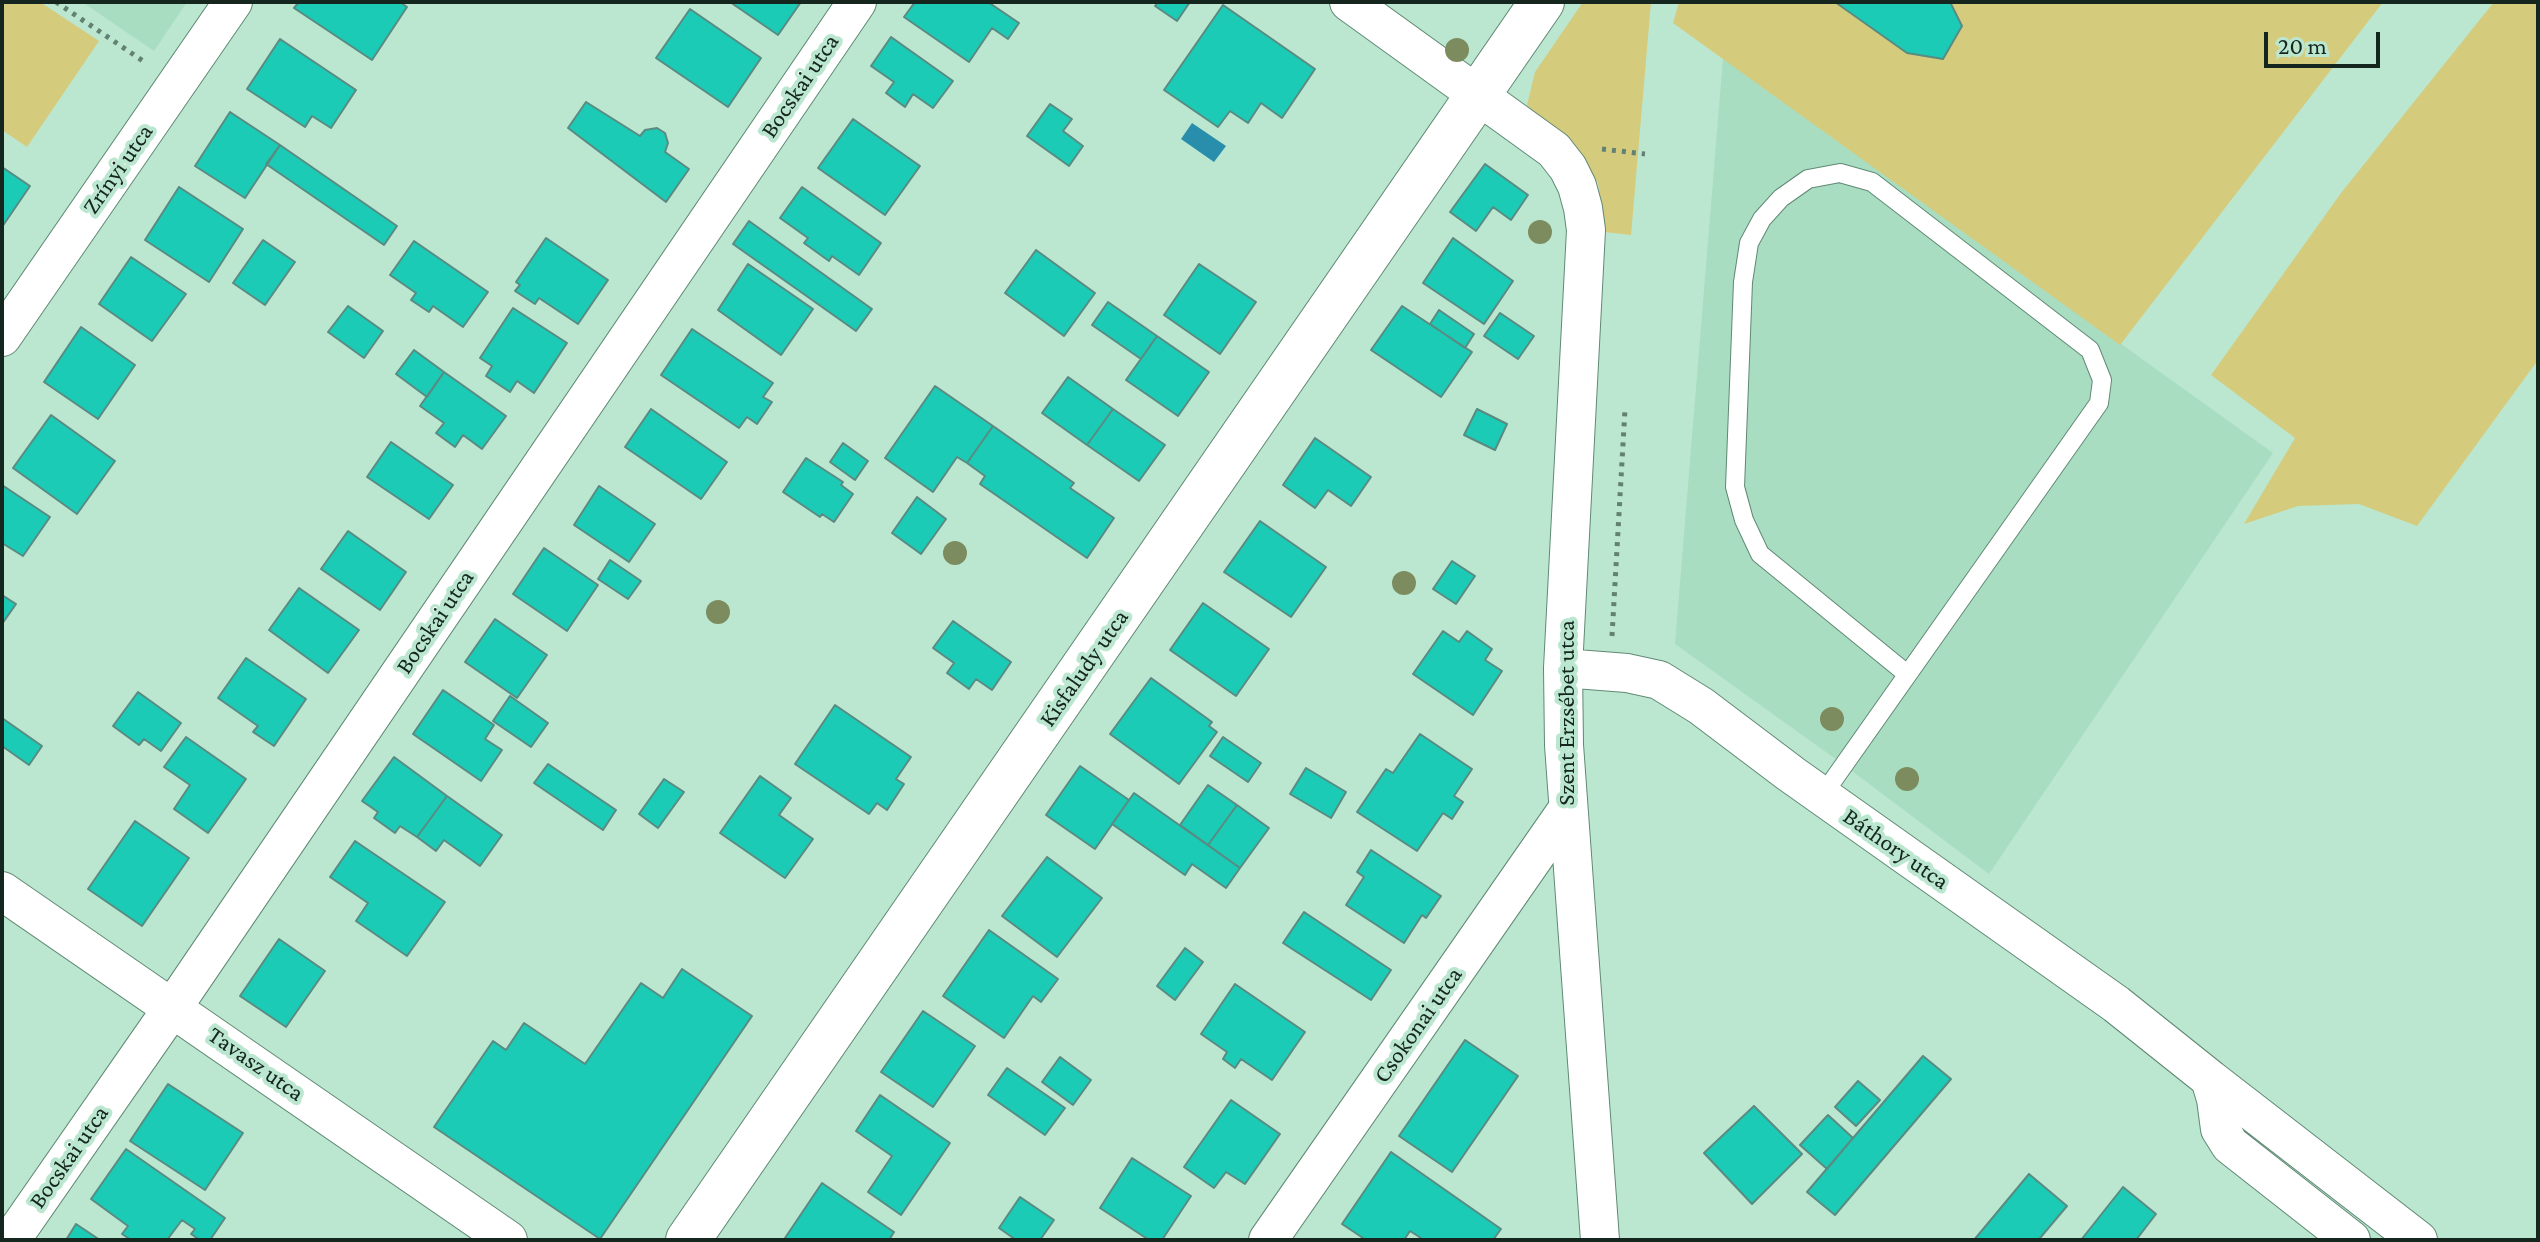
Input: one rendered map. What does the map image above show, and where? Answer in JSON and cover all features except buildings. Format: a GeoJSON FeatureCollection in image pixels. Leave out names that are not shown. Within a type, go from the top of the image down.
{"type":"FeatureCollection","features":[{"type":"Feature","properties":{"kind":"street","name":"Zrínyi utca"},"geometry":{"type":"LineString","coordinates":[[2,337],[233,2]]}},
{"type":"Feature","properties":{"kind":"street","name":"Bocskai utca"},"geometry":{"type":"LineString","coordinates":[[11,1240],[857,2]]}},
{"type":"Feature","properties":{"kind":"street"},"geometry":{"type":"LineString","coordinates":[[1349,2],[1480,95],[1542,2]]}},
{"type":"Feature","properties":{"kind":"street","name":"Szent Erzsébet utca"},"geometry":{"type":"LineString","coordinates":[[1480,95],[1554,150],[1577,186],[1586,230],[1563,668],[1567,810],[1600,1240]]}},
{"type":"Feature","properties":{"kind":"street","name":"Kisfaludy utca"},"geometry":{"type":"LineString","coordinates":[[688,1240],[1480,95]]}},
{"type":"Feature","properties":{"kind":"street","name":"Báthory utca"},"geometry":{"type":"LineString","coordinates":[[1563,668],[1659,680],[1701,706],[1822,796],[2116,1004],[2418,1240]]}},
{"type":"Feature","properties":{"kind":"street","name":"Csokonai utca"},"geometry":{"type":"LineString","coordinates":[[1268,1240],[1567,810]]}},
{"type":"Feature","properties":{"kind":"street","name":"Tavasz utca"},"geometry":{"type":"LineString","coordinates":[[2,891],[508,1240]]}},
{"type":"Feature","properties":{"kind":"street"},"geometry":{"type":"LineString","coordinates":[[2210,1079],[2220,1129],[2230,1145],[2351,1240]]}},
{"type":"Feature","properties":{"kind":"lane"},"geometry":{"type":"LineString","coordinates":[[1822,796],[2099,403],[2102,380],[2090,350],[1872,182],[1840,173],[1808,179],[1781,198],[1762,219],[1749,243],[1743,282],[1735,487],[1744,520],[1760,554],[1907,674]]}},
{"type":"Feature","properties":{"kind":"path"},"geometry":{"type":"LineString","coordinates":[[56,2],[145,62]]}},
{"type":"Feature","properties":{"kind":"path"},"geometry":{"type":"LineString","coordinates":[[1610,672],[1625,409]]}},
{"type":"Feature","properties":{"kind":"shaded area"},"geometry":{"type":"Polygon","coordinates":[[[2,2],[40,2],[99,41],[27,147],[2,130],[2,2]]]}},
{"type":"Feature","properties":{"kind":"shaded area"},"geometry":{"type":"Polygon","coordinates":[[[82,2],[187,2],[154,51],[82,2]]]}},
{"type":"Feature","properties":{"kind":"shaded area"},"geometry":{"type":"Polygon","coordinates":[[[1583,2],[1651,2],[1631,235],[1604,232],[1598,183],[1580,157],[1527,105],[1535,72],[1583,2]]]}},
{"type":"Feature","properties":{"kind":"shaded area"},"geometry":{"type":"Polygon","coordinates":[[[1679,2],[2383,2],[2120,345],[1673,23],[1679,2]]]}},
{"type":"Feature","properties":{"kind":"shaded area"},"geometry":{"type":"Polygon","coordinates":[[[2494,2],[2538,2],[2538,360],[2417,526],[2359,504],[2298,506],[2244,524],[2295,438],[2211,375],[2341,193],[2494,2]]]}},
{"type":"Feature","properties":{"kind":"shaded area"},"geometry":{"type":"Polygon","coordinates":[[[1723,58],[2273,453],[1989,874],[1675,644],[1723,58]]]}},
{"type":"Feature","properties":{"kind":"water"},"geometry":{"type":"Polygon","coordinates":[[[1192,123],[1226,146],[1214,162],[1181,139],[1192,123]]]}}]}
